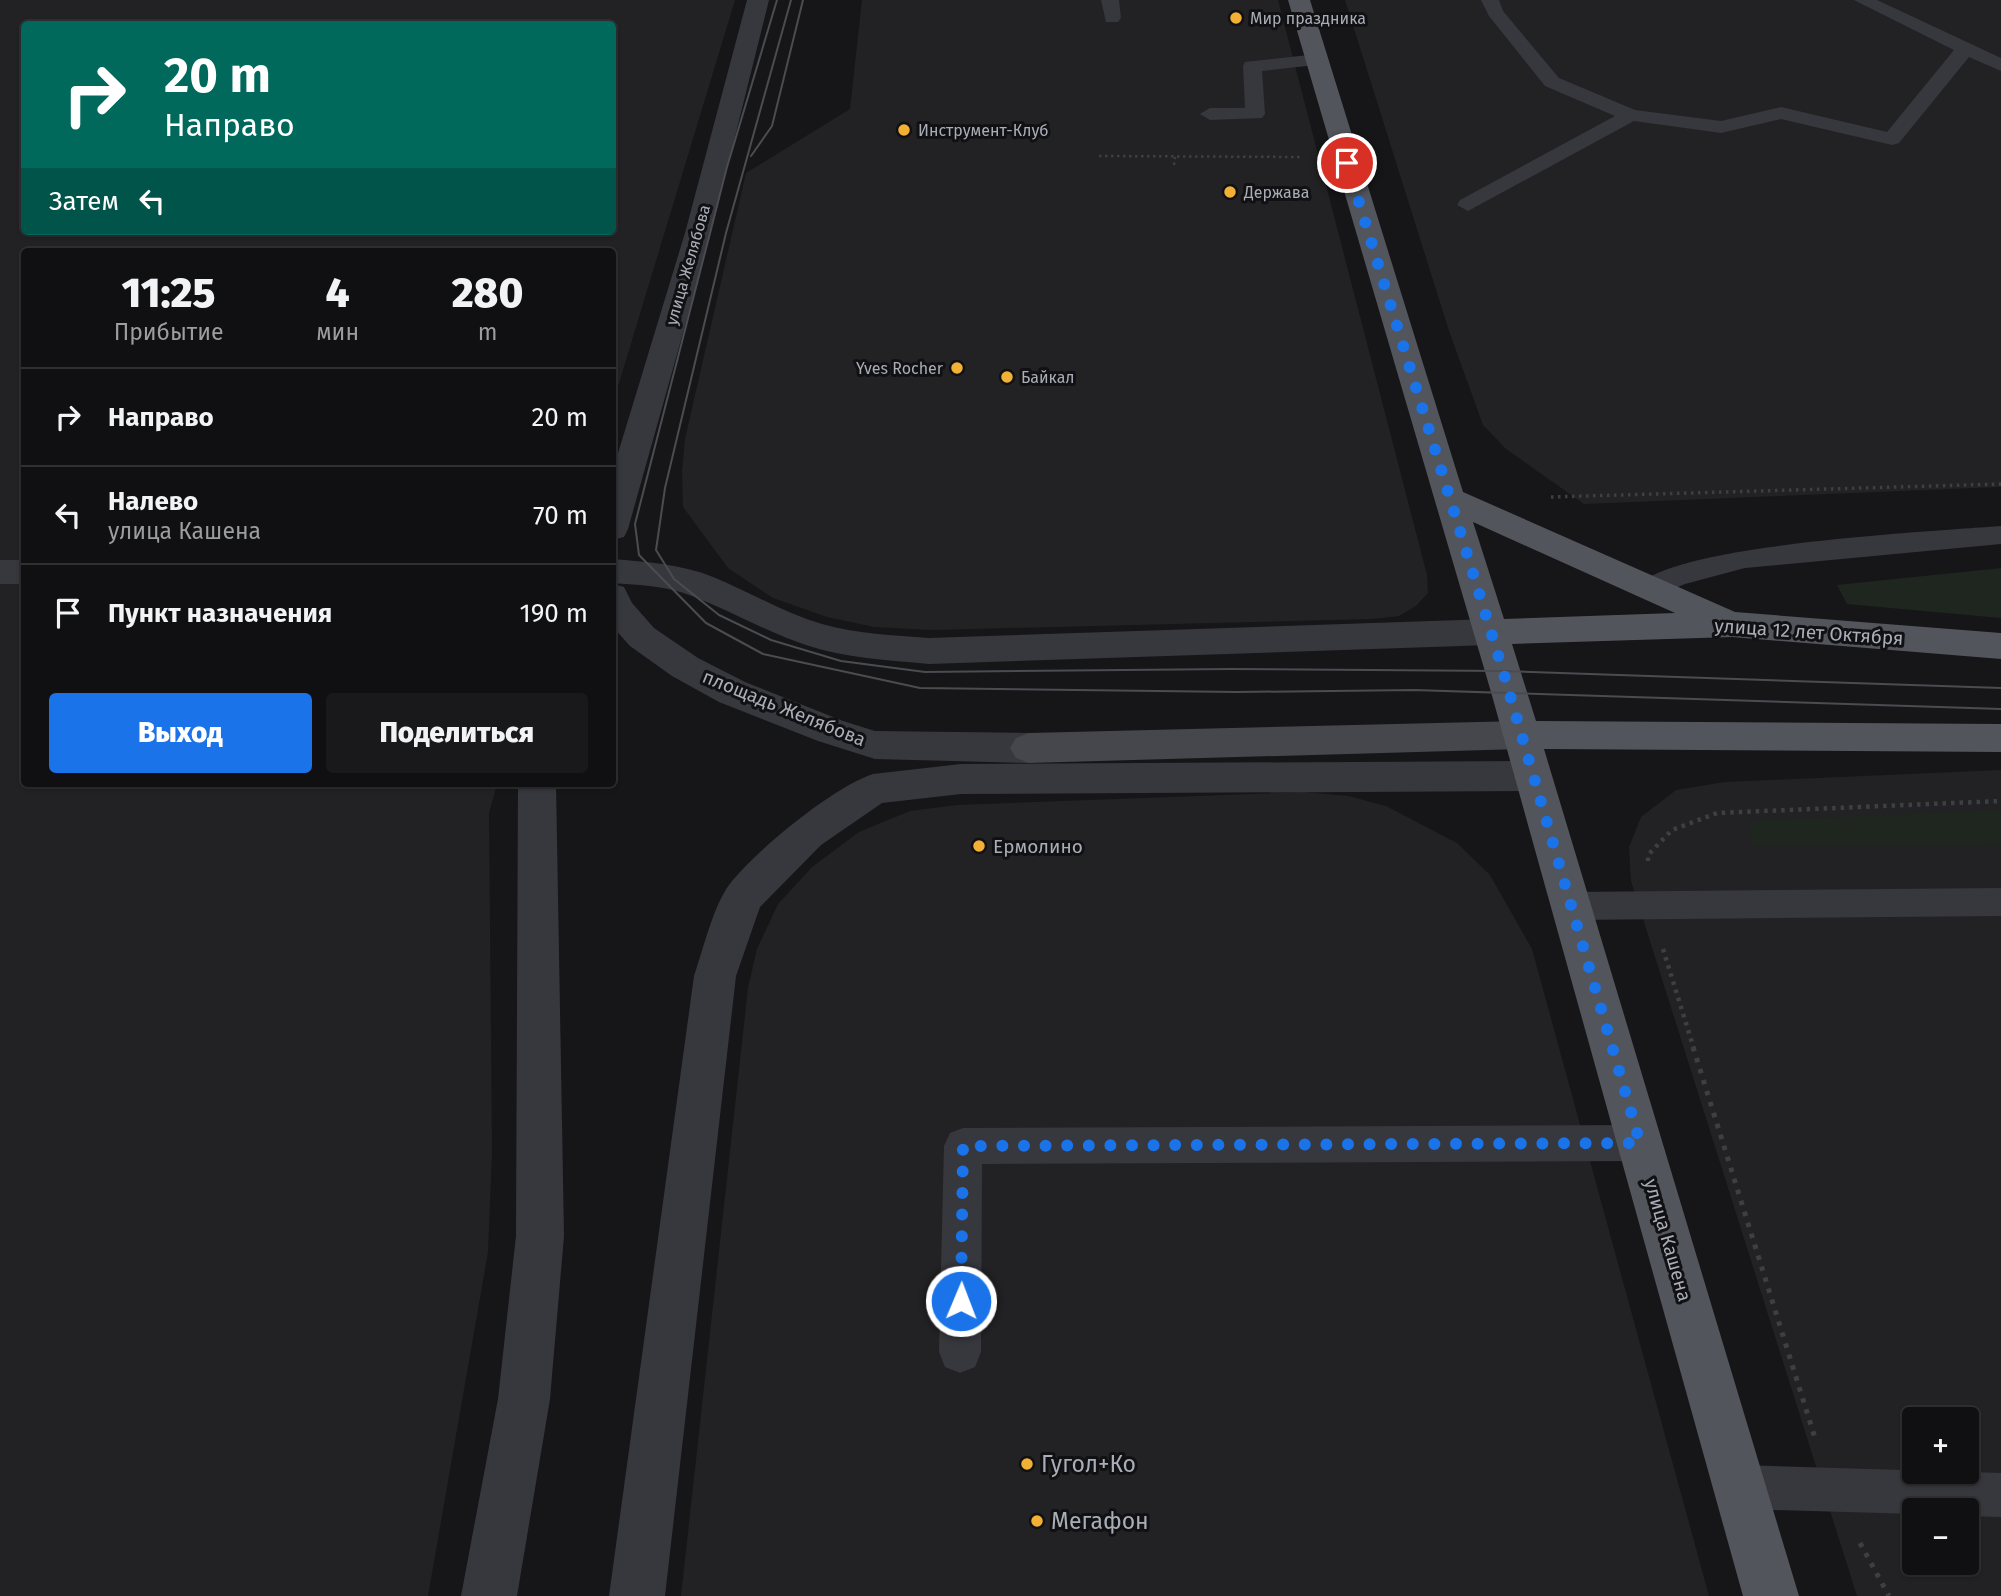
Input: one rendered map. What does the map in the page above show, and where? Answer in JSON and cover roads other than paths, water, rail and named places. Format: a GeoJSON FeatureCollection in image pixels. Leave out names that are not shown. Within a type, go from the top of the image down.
{"type":"FeatureCollection","features":[{"type":"Feature","properties":{"kind":"main road","name":"улица Кашена"},"geometry":{"type":"LineString","coordinates":[[1299,0],[1521,735],[1771,1596]]}},
{"type":"Feature","properties":{"kind":"main road"},"geometry":{"type":"LineString","coordinates":[[1450,499],[1732,624]]}},
{"type":"Feature","properties":{"kind":"main road","name":"улица 12 лет Октября"},"geometry":{"type":"LineString","coordinates":[[1490,632],[1732,624],[2001,646]]}},
{"type":"Feature","properties":{"kind":"main road"},"geometry":{"type":"LineString","coordinates":[[1029,748],[1521,735],[2001,738]]}},
{"type":"Feature","properties":{"kind":"street","name":"улица Желябова"},"geometry":{"type":"LineString","coordinates":[[616,515],[698,233],[758,0]]}},
{"type":"Feature","properties":{"kind":"street"},"geometry":{"type":"LineString","coordinates":[[616,571],[656,575],[700,585],[760,614],[818,636],[870,646],[929,651],[1490,632]]}},
{"type":"Feature","properties":{"kind":"street"},"geometry":{"type":"LineString","coordinates":[[0,572],[21,572]]}},
{"type":"Feature","properties":{"kind":"street","name":"площадь Желябова"},"geometry":{"type":"LineString","coordinates":[[616,605],[642,637],[685,667],[874,767],[1029,748]]}},
{"type":"Feature","properties":{"kind":"street"},"geometry":{"type":"LineString","coordinates":[[637,1596],[715,976],[743,898],[874,767],[961,779],[1533,776]]}},
{"type":"Feature","properties":{"kind":"street"},"geometry":{"type":"LineString","coordinates":[[489,1596],[524,1399],[540,1236],[537,787]]}},
{"type":"Feature","properties":{"kind":"lane"},"geometry":{"type":"LineString","coordinates":[[1490,0],[1495,12],[1552,82],[1631,115],[1721,127],[1781,113],[1892,139],[1966,48]]}},
{"type":"Feature","properties":{"kind":"lane"},"geometry":{"type":"LineString","coordinates":[[1863,0],[2001,65]]}},
{"type":"Feature","properties":{"kind":"lane"},"geometry":{"type":"LineString","coordinates":[[1210,114],[1255,114],[1252,66],[1318,60]]}},
{"type":"Feature","properties":{"kind":"lane"},"geometry":{"type":"LineString","coordinates":[[1468,205],[1631,115]]}},
{"type":"Feature","properties":{"kind":"lane"},"geometry":{"type":"LineString","coordinates":[[1650,589],[1677,576],[1745,559],[2001,535]]}},
{"type":"Feature","properties":{"kind":"lane"},"geometry":{"type":"LineString","coordinates":[[1571,906],[2001,902]]}},
{"type":"Feature","properties":{"kind":"lane"},"geometry":{"type":"LineString","coordinates":[[960,1352],[963,1146],[1640,1143]]}},
{"type":"Feature","properties":{"kind":"lane"},"geometry":{"type":"LineString","coordinates":[[1740,1487],[2001,1495]]}},
{"type":"Feature","properties":{"kind":"tram line"},"geometry":{"type":"LineString","coordinates":[[777,0],[727,167],[635,524],[639,555],[706,623],[763,654],[920,688],[1237,692],[1414,690],[2001,709]]}},
{"type":"Feature","properties":{"kind":"tram line"},"geometry":{"type":"LineString","coordinates":[[791,0],[726,233],[665,488],[656,550],[674,579],[719,615],[771,640],[841,661],[925,672],[1231,669],[1503,671],[2001,688]]}},
{"type":"Feature","properties":{"kind":"tram line"},"geometry":{"type":"LineString","coordinates":[[751,156],[772,126],[803,0]]}},
{"type":"Feature","properties":{"kind":"place","name":"Мир праздника"},"geometry":{"type":"Point","coordinates":[1236,18]}},
{"type":"Feature","properties":{"kind":"place","name":"Инструмент-Клуб"},"geometry":{"type":"Point","coordinates":[904,130]}},
{"type":"Feature","properties":{"kind":"place","name":"Держава"},"geometry":{"type":"Point","coordinates":[1230,192]}},
{"type":"Feature","properties":{"kind":"place","name":"Yves Rocher"},"geometry":{"type":"Point","coordinates":[957,368]}},
{"type":"Feature","properties":{"kind":"place","name":"Байкал"},"geometry":{"type":"Point","coordinates":[1007,377]}},
{"type":"Feature","properties":{"kind":"place","name":"Ермолино"},"geometry":{"type":"Point","coordinates":[979,846]}},
{"type":"Feature","properties":{"kind":"place","name":"Гугол+Ко"},"geometry":{"type":"Point","coordinates":[1027,1464]}},
{"type":"Feature","properties":{"kind":"place","name":"Мегафон"},"geometry":{"type":"Point","coordinates":[1037,1521]}}]}
